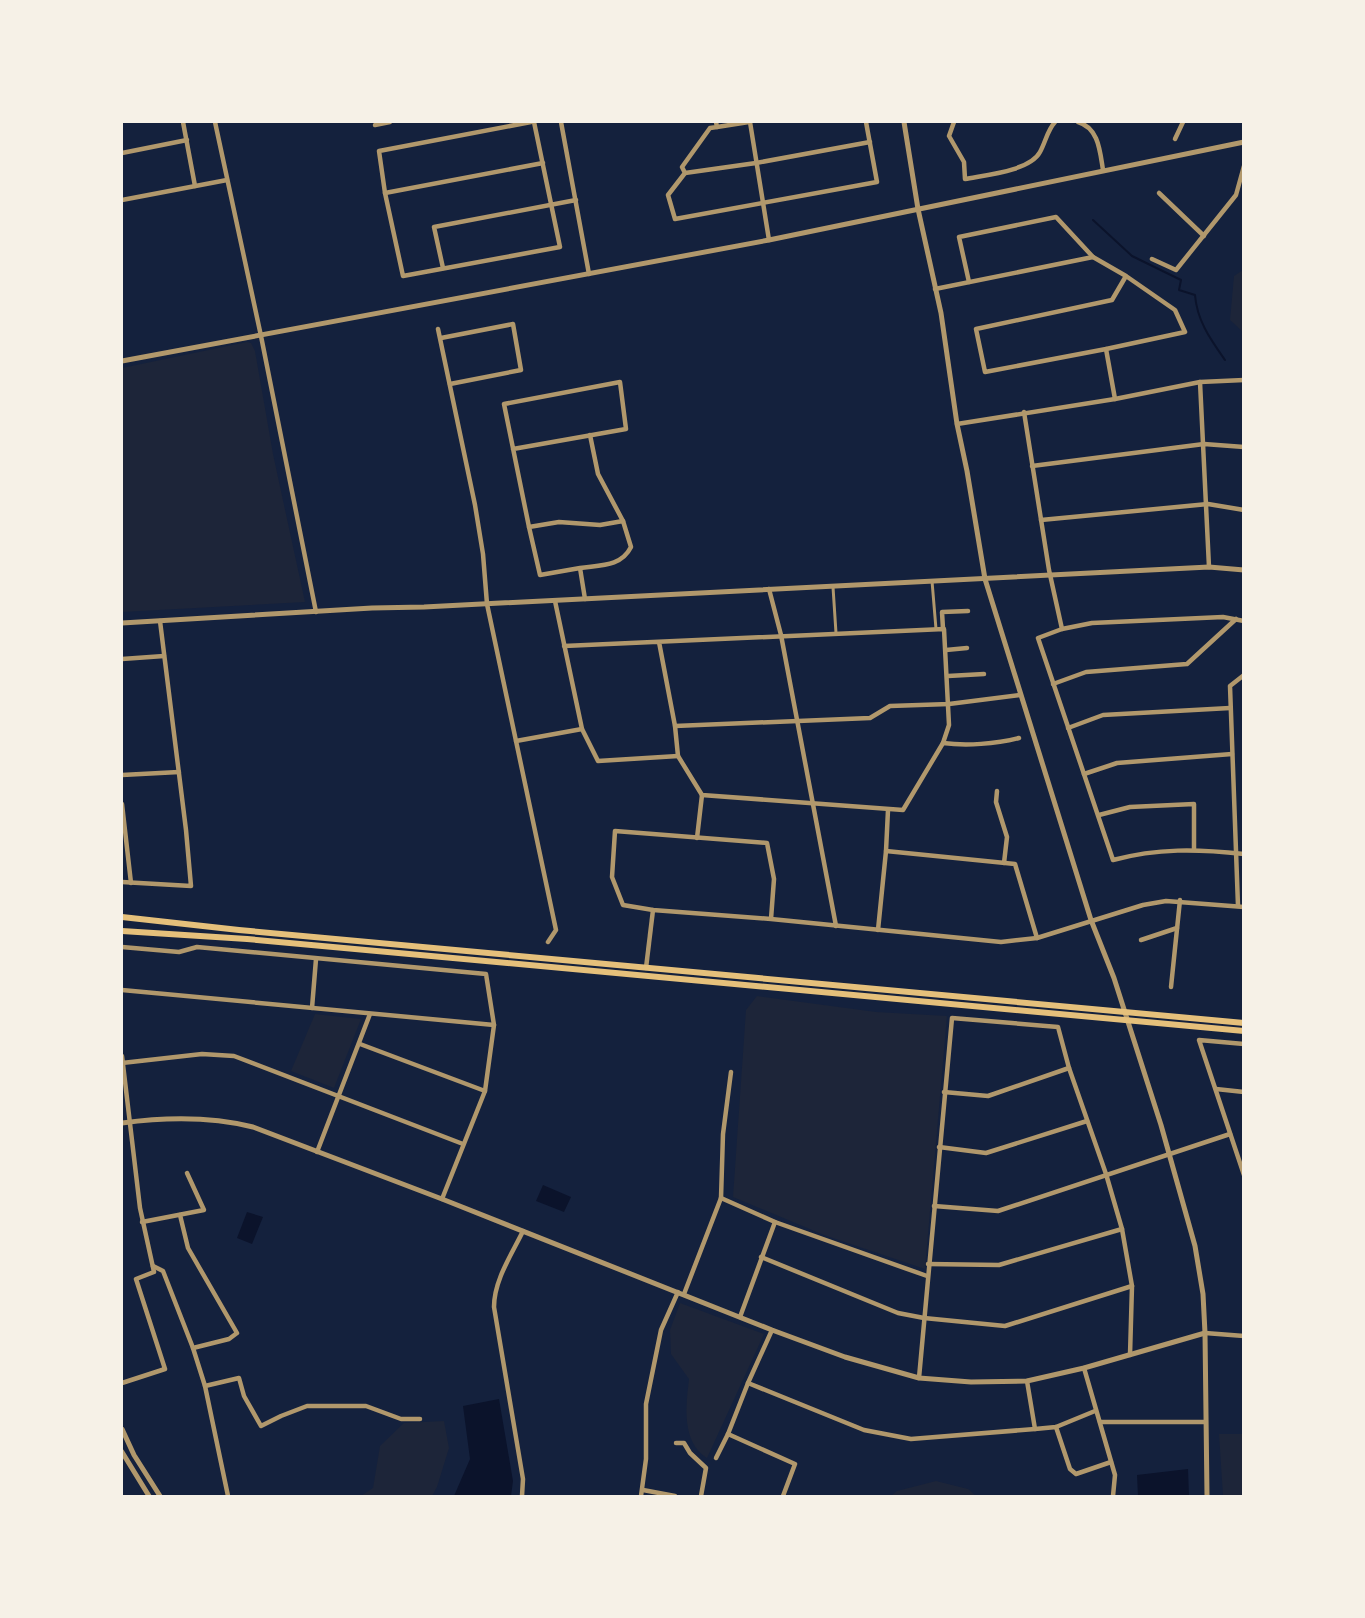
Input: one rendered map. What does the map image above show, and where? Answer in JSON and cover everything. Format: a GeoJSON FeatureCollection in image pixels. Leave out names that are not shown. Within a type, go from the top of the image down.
{"type":"FeatureCollection","features":[{"type":"Feature","properties":{"kind":"main road"},"geometry":{"type":"LineString","coordinates":[[122,917],[239,930],[1244,1023]]}},
{"type":"Feature","properties":{"kind":"main road"},"geometry":{"type":"LineString","coordinates":[[122,931],[247,939],[1244,1031]]}},
{"type":"Feature","properties":{"kind":"street"},"geometry":{"type":"LineString","coordinates":[[183,122],[195,186]]}},
{"type":"Feature","properties":{"kind":"street"},"geometry":{"type":"LineString","coordinates":[[215,122],[261,336],[316,612]]}},
{"type":"Feature","properties":{"kind":"street"},"geometry":{"type":"LineString","coordinates":[[375,125],[390,122]]}},
{"type":"Feature","properties":{"kind":"street"},"geometry":{"type":"LineString","coordinates":[[532,122],[560,247],[403,276],[385,193],[379,151],[506,124],[532,122]]}},
{"type":"Feature","properties":{"kind":"street"},"geometry":{"type":"LineString","coordinates":[[561,122],[589,274]]}},
{"type":"Feature","properties":{"kind":"street"},"geometry":{"type":"LineString","coordinates":[[685,173],[682,167],[710,128],[717,124],[749,122],[769,240]]}},
{"type":"Feature","properties":{"kind":"street"},"geometry":{"type":"LineString","coordinates":[[866,122],[870,142],[878,182],[675,219],[668,195],[685,173],[756,163],[870,142]]}},
{"type":"Feature","properties":{"kind":"street"},"geometry":{"type":"LineString","coordinates":[[904,122],[918,209],[940,313],[985,579],[1091,920],[1114,978],[1169,1154],[1194,1246],[1203,1294],[1207,1497]]}},
{"type":"Feature","properties":{"kind":"street"},"geometry":{"type":"LineString","coordinates":[[954,122],[949,136],[964,162],[965,179],[1012,169],[1024,164],[1039,154],[1055,122]]}},
{"type":"Feature","properties":{"kind":"street"},"geometry":{"type":"LineString","coordinates":[[1047,122],[1050,128]]}},
{"type":"Feature","properties":{"kind":"street"},"geometry":{"type":"LineString","coordinates":[[1078,122],[1085,122],[1097,139],[1103,170]]}},
{"type":"Feature","properties":{"kind":"street"},"geometry":{"type":"LineString","coordinates":[[1175,139],[1184,122]]}},
{"type":"Feature","properties":{"kind":"street"},"geometry":{"type":"LineString","coordinates":[[122,153],[187,140]]}},
{"type":"Feature","properties":{"kind":"street"},"geometry":{"type":"LineString","coordinates":[[122,361],[769,240],[1244,142]]}},
{"type":"Feature","properties":{"kind":"street"},"geometry":{"type":"LineString","coordinates":[[385,193],[543,163]]}},
{"type":"Feature","properties":{"kind":"street"},"geometry":{"type":"LineString","coordinates":[[1152,259],[1176,270],[1236,195],[1244,166]]}},
{"type":"Feature","properties":{"kind":"street"},"geometry":{"type":"LineString","coordinates":[[122,200],[227,180]]}},
{"type":"Feature","properties":{"kind":"street"},"geometry":{"type":"LineString","coordinates":[[1159,193],[1204,236]]}},
{"type":"Feature","properties":{"kind":"street"},"geometry":{"type":"LineString","coordinates":[[443,268],[434,226],[576,200]]}},
{"type":"Feature","properties":{"kind":"street"},"geometry":{"type":"LineString","coordinates":[[969,282],[959,237],[1056,217],[1093,258],[1126,276],[1175,310],[1185,332],[1106,350],[985,372],[976,329],[1112,300],[1126,276]]}},
{"type":"Feature","properties":{"kind":"street"},"geometry":{"type":"LineString","coordinates":[[935,289],[1093,258]]}},
{"type":"Feature","properties":{"kind":"street"},"geometry":{"type":"LineString","coordinates":[[441,338],[513,324],[521,370],[450,384]]}},
{"type":"Feature","properties":{"kind":"street"},"geometry":{"type":"LineString","coordinates":[[438,330],[480,534],[487,604],[556,930],[548,942]]}},
{"type":"Feature","properties":{"kind":"street"},"geometry":{"type":"LineString","coordinates":[[1106,350],[1115,399]]}},
{"type":"Feature","properties":{"kind":"street"},"geometry":{"type":"LineString","coordinates":[[957,424],[1115,399],[1200,382],[1244,380]]}},
{"type":"Feature","properties":{"kind":"street"},"geometry":{"type":"LineString","coordinates":[[513,449],[590,435],[626,429],[620,382],[504,404],[513,449],[529,527],[540,575],[617,562],[626,557],[631,547],[623,521],[597,474],[590,435]]}},
{"type":"Feature","properties":{"kind":"street"},"geometry":{"type":"LineString","coordinates":[[1200,382],[1208,504],[1209,567]]}},
{"type":"Feature","properties":{"kind":"street"},"geometry":{"type":"LineString","coordinates":[[1024,412],[1041,520],[1062,629]]}},
{"type":"Feature","properties":{"kind":"street"},"geometry":{"type":"LineString","coordinates":[[1032,465],[1204,444],[1244,447]]}},
{"type":"Feature","properties":{"kind":"street"},"geometry":{"type":"LineString","coordinates":[[1041,520],[1208,504],[1244,510]]}},
{"type":"Feature","properties":{"kind":"street"},"geometry":{"type":"LineString","coordinates":[[529,527],[559,522],[600,525],[623,521]]}},
{"type":"Feature","properties":{"kind":"street"},"geometry":{"type":"LineString","coordinates":[[122,622],[1209,567],[1244,570]]}},
{"type":"Feature","properties":{"kind":"street"},"geometry":{"type":"LineString","coordinates":[[580,568],[585,599]]}},
{"type":"Feature","properties":{"kind":"street"},"geometry":{"type":"LineString","coordinates":[[932,581],[936,629]]}},
{"type":"Feature","properties":{"kind":"street"},"geometry":{"type":"LineString","coordinates":[[833,586],[836,633]]}},
{"type":"Feature","properties":{"kind":"street"},"geometry":{"type":"LineString","coordinates":[[769,589],[782,635],[836,926]]}},
{"type":"Feature","properties":{"kind":"street"},"geometry":{"type":"LineString","coordinates":[[555,601],[582,729],[598,761],[678,756]]}},
{"type":"Feature","properties":{"kind":"street"},"geometry":{"type":"LineString","coordinates":[[702,795],[903,810],[943,743],[950,725],[942,612],[968,612]]}},
{"type":"Feature","properties":{"kind":"street"},"geometry":{"type":"LineString","coordinates":[[1244,621],[1223,617],[1092,623],[1062,629],[1038,638],[1113,860],[1142,852],[1194,849],[1244,854]]}},
{"type":"Feature","properties":{"kind":"street"},"geometry":{"type":"LineString","coordinates":[[1053,684],[1086,672],[1187,664],[1236,619]]}},
{"type":"Feature","properties":{"kind":"street"},"geometry":{"type":"LineString","coordinates":[[122,882],[191,886],[180,772],[160,621]]}},
{"type":"Feature","properties":{"kind":"street"},"geometry":{"type":"LineString","coordinates":[[564,646],[943,629]]}},
{"type":"Feature","properties":{"kind":"street"},"geometry":{"type":"LineString","coordinates":[[659,642],[675,726],[678,756],[702,795],[698,838]]}},
{"type":"Feature","properties":{"kind":"street"},"geometry":{"type":"LineString","coordinates":[[946,650],[967,648]]}},
{"type":"Feature","properties":{"kind":"street"},"geometry":{"type":"LineString","coordinates":[[122,658],[164,656]]}},
{"type":"Feature","properties":{"kind":"street"},"geometry":{"type":"LineString","coordinates":[[948,676],[984,674]]}},
{"type":"Feature","properties":{"kind":"street"},"geometry":{"type":"LineString","coordinates":[[771,919],[774,879],[767,843],[615,831],[612,877],[623,905],[653,910],[771,919],[1001,942],[1037,938],[1143,905],[1180,900],[1241,907],[1236,853],[1230,686],[1244,675]]}},
{"type":"Feature","properties":{"kind":"street"},"geometry":{"type":"LineString","coordinates":[[675,726],[870,718],[890,706],[949,704],[1020,695]]}},
{"type":"Feature","properties":{"kind":"street"},"geometry":{"type":"LineString","coordinates":[[1068,728],[1103,715],[1230,708]]}},
{"type":"Feature","properties":{"kind":"street"},"geometry":{"type":"LineString","coordinates":[[516,741],[582,729]]}},
{"type":"Feature","properties":{"kind":"street"},"geometry":{"type":"LineString","coordinates":[[943,743],[983,743],[1019,738]]}},
{"type":"Feature","properties":{"kind":"street"},"geometry":{"type":"LineString","coordinates":[[1084,774],[1117,763],[1232,754]]}},
{"type":"Feature","properties":{"kind":"street"},"geometry":{"type":"LineString","coordinates":[[122,775],[180,772]]}},
{"type":"Feature","properties":{"kind":"street"},"geometry":{"type":"LineString","coordinates":[[997,791],[996,802],[1007,837],[1004,863]]}},
{"type":"Feature","properties":{"kind":"street"},"geometry":{"type":"LineString","coordinates":[[122,804],[130,883]]}},
{"type":"Feature","properties":{"kind":"street"},"geometry":{"type":"LineString","coordinates":[[1099,815],[1131,807],[1194,804],[1194,849]]}},
{"type":"Feature","properties":{"kind":"street"},"geometry":{"type":"LineString","coordinates":[[878,930],[888,810]]}},
{"type":"Feature","properties":{"kind":"street"},"geometry":{"type":"LineString","coordinates":[[886,851],[1015,864],[1037,938]]}},
{"type":"Feature","properties":{"kind":"street"},"geometry":{"type":"LineString","coordinates":[[1171,987],[1180,900]]}},
{"type":"Feature","properties":{"kind":"street"},"geometry":{"type":"LineString","coordinates":[[646,968],[653,910]]}},
{"type":"Feature","properties":{"kind":"street"},"geometry":{"type":"LineString","coordinates":[[1141,940],[1177,928]]}},
{"type":"Feature","properties":{"kind":"street"},"geometry":{"type":"LineString","coordinates":[[122,947],[179,952],[197,947],[486,974],[494,1025],[485,1091],[442,1199]]}},
{"type":"Feature","properties":{"kind":"street"},"geometry":{"type":"LineString","coordinates":[[312,1008],[316,959]]}},
{"type":"Feature","properties":{"kind":"street"},"geometry":{"type":"LineString","coordinates":[[122,990],[494,1025]]}},
{"type":"Feature","properties":{"kind":"street"},"geometry":{"type":"LineString","coordinates":[[317,1152],[370,1014]]}},
{"type":"Feature","properties":{"kind":"street"},"geometry":{"type":"LineString","coordinates":[[919,1378],[952,1018],[1058,1027],[1069,1068],[1106,1174],[1122,1229],[1132,1286],[1131,1355]]}},
{"type":"Feature","properties":{"kind":"street"},"geometry":{"type":"LineString","coordinates":[[1244,1044],[1199,1040],[1244,1175]]}},
{"type":"Feature","properties":{"kind":"street"},"geometry":{"type":"LineString","coordinates":[[360,1044],[485,1091]]}},
{"type":"Feature","properties":{"kind":"street"},"geometry":{"type":"LineString","coordinates":[[123,1063],[202,1054],[234,1056],[464,1144]]}},
{"type":"Feature","properties":{"kind":"street"},"geometry":{"type":"LineString","coordinates":[[122,1056],[142,1222],[154,1272],[136,1279],[165,1369],[122,1383]]}},
{"type":"Feature","properties":{"kind":"street"},"geometry":{"type":"LineString","coordinates":[[944,1092],[988,1096],[1069,1068]]}},
{"type":"Feature","properties":{"kind":"street"},"geometry":{"type":"LineString","coordinates":[[641,1497],[646,1459],[646,1404],[661,1330],[681,1293],[721,1198],[723,1134],[731,1072]]}},
{"type":"Feature","properties":{"kind":"street"},"geometry":{"type":"LineString","coordinates":[[1216,1089],[1244,1092]]}},
{"type":"Feature","properties":{"kind":"street"},"geometry":{"type":"LineString","coordinates":[[122,1123],[189,1117],[236,1123],[269,1133],[772,1330],[845,1357],[919,1378],[971,1382],[1027,1381],[1084,1368],[1205,1333],[1244,1336]]}},
{"type":"Feature","properties":{"kind":"street"},"geometry":{"type":"LineString","coordinates":[[939,1147],[986,1153],[1087,1121]]}},
{"type":"Feature","properties":{"kind":"street"},"geometry":{"type":"LineString","coordinates":[[934,1206],[998,1211],[1230,1134]]}},
{"type":"Feature","properties":{"kind":"street"},"geometry":{"type":"LineString","coordinates":[[1235,1150],[1244,1151]]}},
{"type":"Feature","properties":{"kind":"street"},"geometry":{"type":"LineString","coordinates":[[142,1222],[204,1210],[187,1173]]}},
{"type":"Feature","properties":{"kind":"street"},"geometry":{"type":"LineString","coordinates":[[721,1198],[776,1222],[927,1276]]}},
{"type":"Feature","properties":{"kind":"street"},"geometry":{"type":"LineString","coordinates":[[180,1215],[188,1248],[237,1333],[229,1339],[193,1348]]}},
{"type":"Feature","properties":{"kind":"street"},"geometry":{"type":"LineString","coordinates":[[740,1317],[776,1222]]}},
{"type":"Feature","properties":{"kind":"street"},"geometry":{"type":"LineString","coordinates":[[928,1264],[999,1265],[1122,1229]]}},
{"type":"Feature","properties":{"kind":"street"},"geometry":{"type":"LineString","coordinates":[[522,1497],[523,1479],[494,1296],[523,1231]]}},
{"type":"Feature","properties":{"kind":"street"},"geometry":{"type":"LineString","coordinates":[[761,1257],[898,1313],[924,1318],[1005,1326],[1132,1286]]}},
{"type":"Feature","properties":{"kind":"street"},"geometry":{"type":"LineString","coordinates":[[153,1266],[163,1271],[193,1348],[205,1386],[228,1497]]}},
{"type":"Feature","properties":{"kind":"street"},"geometry":{"type":"LineString","coordinates":[[716,1458],[772,1330]]}},
{"type":"Feature","properties":{"kind":"street"},"geometry":{"type":"LineString","coordinates":[[1084,1368],[1115,1475],[1113,1497]]}},
{"type":"Feature","properties":{"kind":"street"},"geometry":{"type":"LineString","coordinates":[[205,1386],[239,1378],[244,1396],[261,1426],[307,1406],[366,1406],[401,1419],[420,1419]]}},
{"type":"Feature","properties":{"kind":"street"},"geometry":{"type":"LineString","coordinates":[[1027,1381],[1035,1429]]}},
{"type":"Feature","properties":{"kind":"street"},"geometry":{"type":"LineString","coordinates":[[748,1383],[864,1430],[911,1438],[1056,1427],[1095,1411]]}},
{"type":"Feature","properties":{"kind":"street"},"geometry":{"type":"LineString","coordinates":[[1100,1422],[1205,1422]]}},
{"type":"Feature","properties":{"kind":"street"},"geometry":{"type":"LineString","coordinates":[[1056,1427],[1070,1469],[1076,1474],[1111,1462]]}},
{"type":"Feature","properties":{"kind":"street"},"geometry":{"type":"LineString","coordinates":[[122,1429],[134,1455],[160,1497]]}},
{"type":"Feature","properties":{"kind":"street"},"geometry":{"type":"LineString","coordinates":[[728,1434],[795,1464],[783,1497]]}},
{"type":"Feature","properties":{"kind":"street"},"geometry":{"type":"LineString","coordinates":[[676,1443],[684,1443],[690,1453],[706,1468],[701,1497]]}},
{"type":"Feature","properties":{"kind":"street"},"geometry":{"type":"LineString","coordinates":[[122,1452],[149,1497]]}},
{"type":"Feature","properties":{"kind":"street"},"geometry":{"type":"LineString","coordinates":[[643,1490],[675,1497]]}},
{"type":"Feature","properties":{"kind":"shaded area"},"geometry":{"type":"Polygon","coordinates":[[[1243,270],[1243,332],[1230,320],[1234,276],[1243,270]]]}},
{"type":"Feature","properties":{"kind":"shaded area"},"geometry":{"type":"Polygon","coordinates":[[[251,343],[255,351],[273,454],[305,602],[122,612],[122,368],[251,343]]]}},
{"type":"Feature","properties":{"kind":"shaded area"},"geometry":{"type":"Polygon","coordinates":[[[757,996],[876,1012],[947,1016],[925,1269],[824,1235],[733,1197],[746,1010],[757,996]]]}},
{"type":"Feature","properties":{"kind":"shaded area"},"geometry":{"type":"Polygon","coordinates":[[[315,1014],[361,1019],[334,1088],[291,1071],[315,1014]]]}},
{"type":"Feature","properties":{"kind":"shaded area"},"geometry":{"type":"Polygon","coordinates":[[[543,1185],[571,1197],[564,1212],[536,1201],[543,1185]]]}},
{"type":"Feature","properties":{"kind":"shaded area"},"geometry":{"type":"Polygon","coordinates":[[[247,1212],[263,1217],[252,1244],[237,1238],[247,1212]]]}},
{"type":"Feature","properties":{"kind":"shaded area"},"geometry":{"type":"Polygon","coordinates":[[[680,1303],[764,1334],[707,1458],[693,1443],[689,1433],[687,1400],[689,1379],[671,1354],[670,1330],[680,1303]]]}},
{"type":"Feature","properties":{"kind":"shaded area"},"geometry":{"type":"Polygon","coordinates":[[[499,1399],[513,1481],[511,1496],[454,1496],[470,1459],[463,1406],[499,1399]]]}},
{"type":"Feature","properties":{"kind":"shaded area"},"geometry":{"type":"Polygon","coordinates":[[[444,1421],[449,1448],[432,1496],[361,1496],[373,1488],[380,1446],[404,1423],[444,1421]]]}},
{"type":"Feature","properties":{"kind":"shaded area"},"geometry":{"type":"Polygon","coordinates":[[[1219,1434],[1243,1434],[1243,1496],[1223,1496],[1219,1434]]]}},
{"type":"Feature","properties":{"kind":"shaded area"},"geometry":{"type":"Polygon","coordinates":[[[1188,1469],[1189,1496],[1138,1496],[1137,1475],[1188,1469]]]}},
{"type":"Feature","properties":{"kind":"shaded area"},"geometry":{"type":"Polygon","coordinates":[[[936,1481],[968,1489],[976,1496],[891,1496],[897,1491],[936,1481]]]}},
{"type":"Feature","properties":{"kind":"waterway"},"geometry":{"type":"LineString","coordinates":[[1093,220],[1132,256],[1181,280],[1179,290],[1195,295],[1202,322],[1225,360]]}}]}
